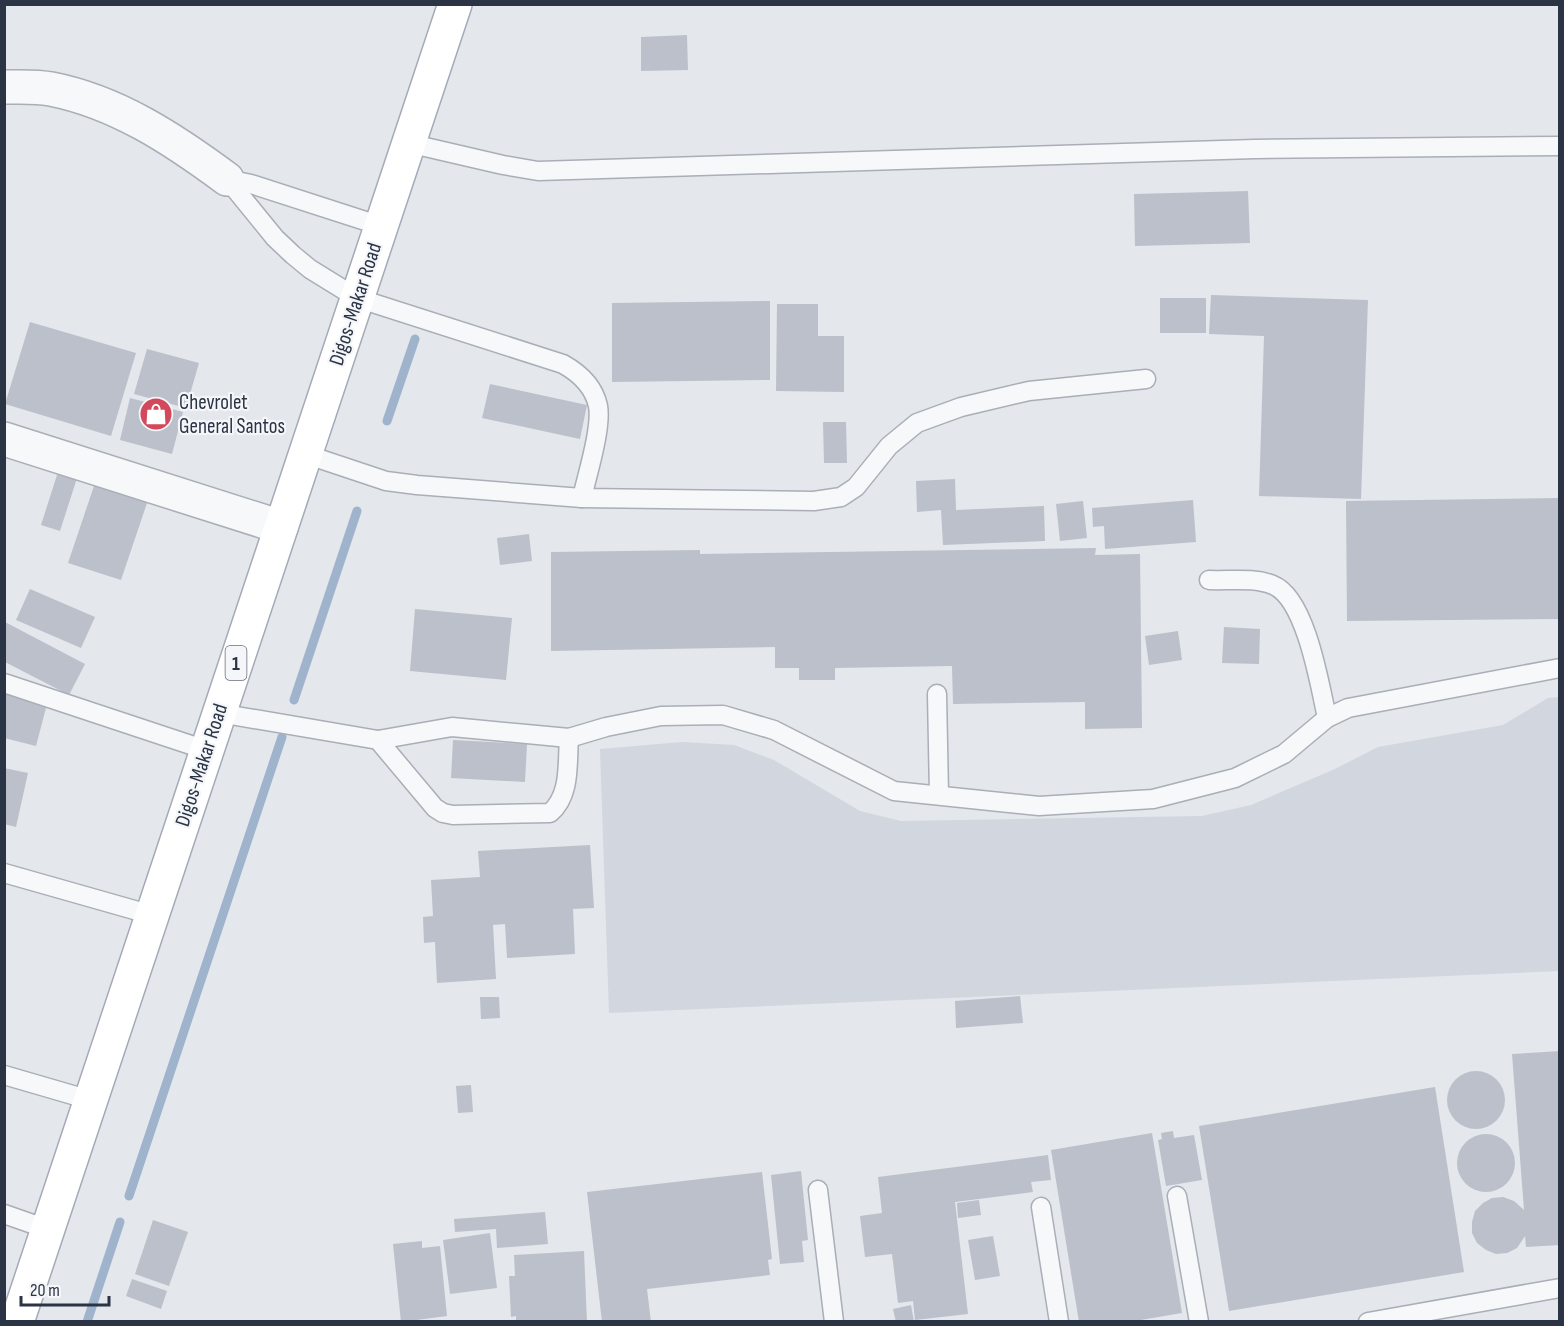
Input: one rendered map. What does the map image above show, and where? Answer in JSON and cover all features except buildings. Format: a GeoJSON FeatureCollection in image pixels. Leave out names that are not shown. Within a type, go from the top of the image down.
{"type":"FeatureCollection","features":[{"type":"Feature","properties":{"kind":"main road","name":"Digos-Makar Road"},"geometry":{"type":"LineString","coordinates":[[17,1322],[455,4]]}},
{"type":"Feature","properties":{"kind":"street"},"geometry":{"type":"LineString","coordinates":[[4,87],[49,88],[89,99],[125,113],[182,146],[226,179]]}},
{"type":"Feature","properties":{"kind":"street"},"geometry":{"type":"LineString","coordinates":[[4,439],[281,527]]}},
{"type":"Feature","properties":{"kind":"lane"},"geometry":{"type":"LineString","coordinates":[[408,143],[538,171],[1255,148],[1560,146]]}},
{"type":"Feature","properties":{"kind":"lane"},"geometry":{"type":"LineString","coordinates":[[226,179],[251,184],[381,226]]}},
{"type":"Feature","properties":{"kind":"lane"},"geometry":{"type":"LineString","coordinates":[[226,179],[292,255],[310,270],[357,298],[563,364],[576,372],[592,391],[598,406],[598,423],[582,498]]}},
{"type":"Feature","properties":{"kind":"lane"},"geometry":{"type":"LineString","coordinates":[[305,454],[386,481],[582,498],[828,500],[841,496],[856,487],[889,446],[917,423],[961,406],[1029,391],[1146,380]]}},
{"type":"Feature","properties":{"kind":"lane"},"geometry":{"type":"LineString","coordinates":[[1209,580],[1257,581],[1275,585],[1289,597],[1302,622],[1312,650],[1327,718]]}},
{"type":"Feature","properties":{"kind":"lane"},"geometry":{"type":"LineString","coordinates":[[219,713],[378,740],[452,727],[569,738],[606,727],[661,716],[723,715],[774,730],[894,791],[1039,806],[1153,799],[1235,778],[1284,754],[1327,718],[1348,708],[1560,668]]}},
{"type":"Feature","properties":{"kind":"lane"},"geometry":{"type":"LineString","coordinates":[[4,683],[206,750]]}},
{"type":"Feature","properties":{"kind":"lane"},"geometry":{"type":"LineString","coordinates":[[938,694],[939,795]]}},
{"type":"Feature","properties":{"kind":"lane"},"geometry":{"type":"LineString","coordinates":[[378,740],[435,808],[453,815],[550,813],[559,806],[566,791],[569,738]]}},
{"type":"Feature","properties":{"kind":"lane"},"geometry":{"type":"LineString","coordinates":[[4,873],[152,915]]}},
{"type":"Feature","properties":{"kind":"lane"},"geometry":{"type":"LineString","coordinates":[[4,1075],[90,1100]]}},
{"type":"Feature","properties":{"kind":"lane"},"geometry":{"type":"LineString","coordinates":[[818,1190],[834,1322]]}},
{"type":"Feature","properties":{"kind":"lane"},"geometry":{"type":"LineString","coordinates":[[1177,1196],[1199,1322]]}},
{"type":"Feature","properties":{"kind":"lane"},"geometry":{"type":"LineString","coordinates":[[1041,1207],[1059,1322]]}},
{"type":"Feature","properties":{"kind":"lane"},"geometry":{"type":"LineString","coordinates":[[4,1214],[47,1229]]}},
{"type":"Feature","properties":{"kind":"lane"},"geometry":{"type":"LineString","coordinates":[[1368,1322],[1560,1288]]}},
{"type":"Feature","properties":{"kind":"shaded area"},"geometry":{"type":"Polygon","coordinates":[[[1559,697],[1559,971],[609,1013],[600,749],[682,742],[734,745],[774,760],[860,811],[901,821],[1202,816],[1251,805],[1335,769],[1378,747],[1503,725],[1548,698],[1559,697]]]}},
{"type":"Feature","properties":{"kind":"waterway"},"geometry":{"type":"LineString","coordinates":[[387,421],[415,339]]}},
{"type":"Feature","properties":{"kind":"waterway"},"geometry":{"type":"LineString","coordinates":[[294,700],[357,511]]}},
{"type":"Feature","properties":{"kind":"waterway"},"geometry":{"type":"LineString","coordinates":[[129,1196],[282,737]]}},
{"type":"Feature","properties":{"kind":"waterway"},"geometry":{"type":"LineString","coordinates":[[87,1322],[120,1222]]}},
{"type":"Feature","properties":{"kind":"place","name":"Chevrolet General Santos"},"geometry":{"type":"Point","coordinates":[156,414]}}]}
